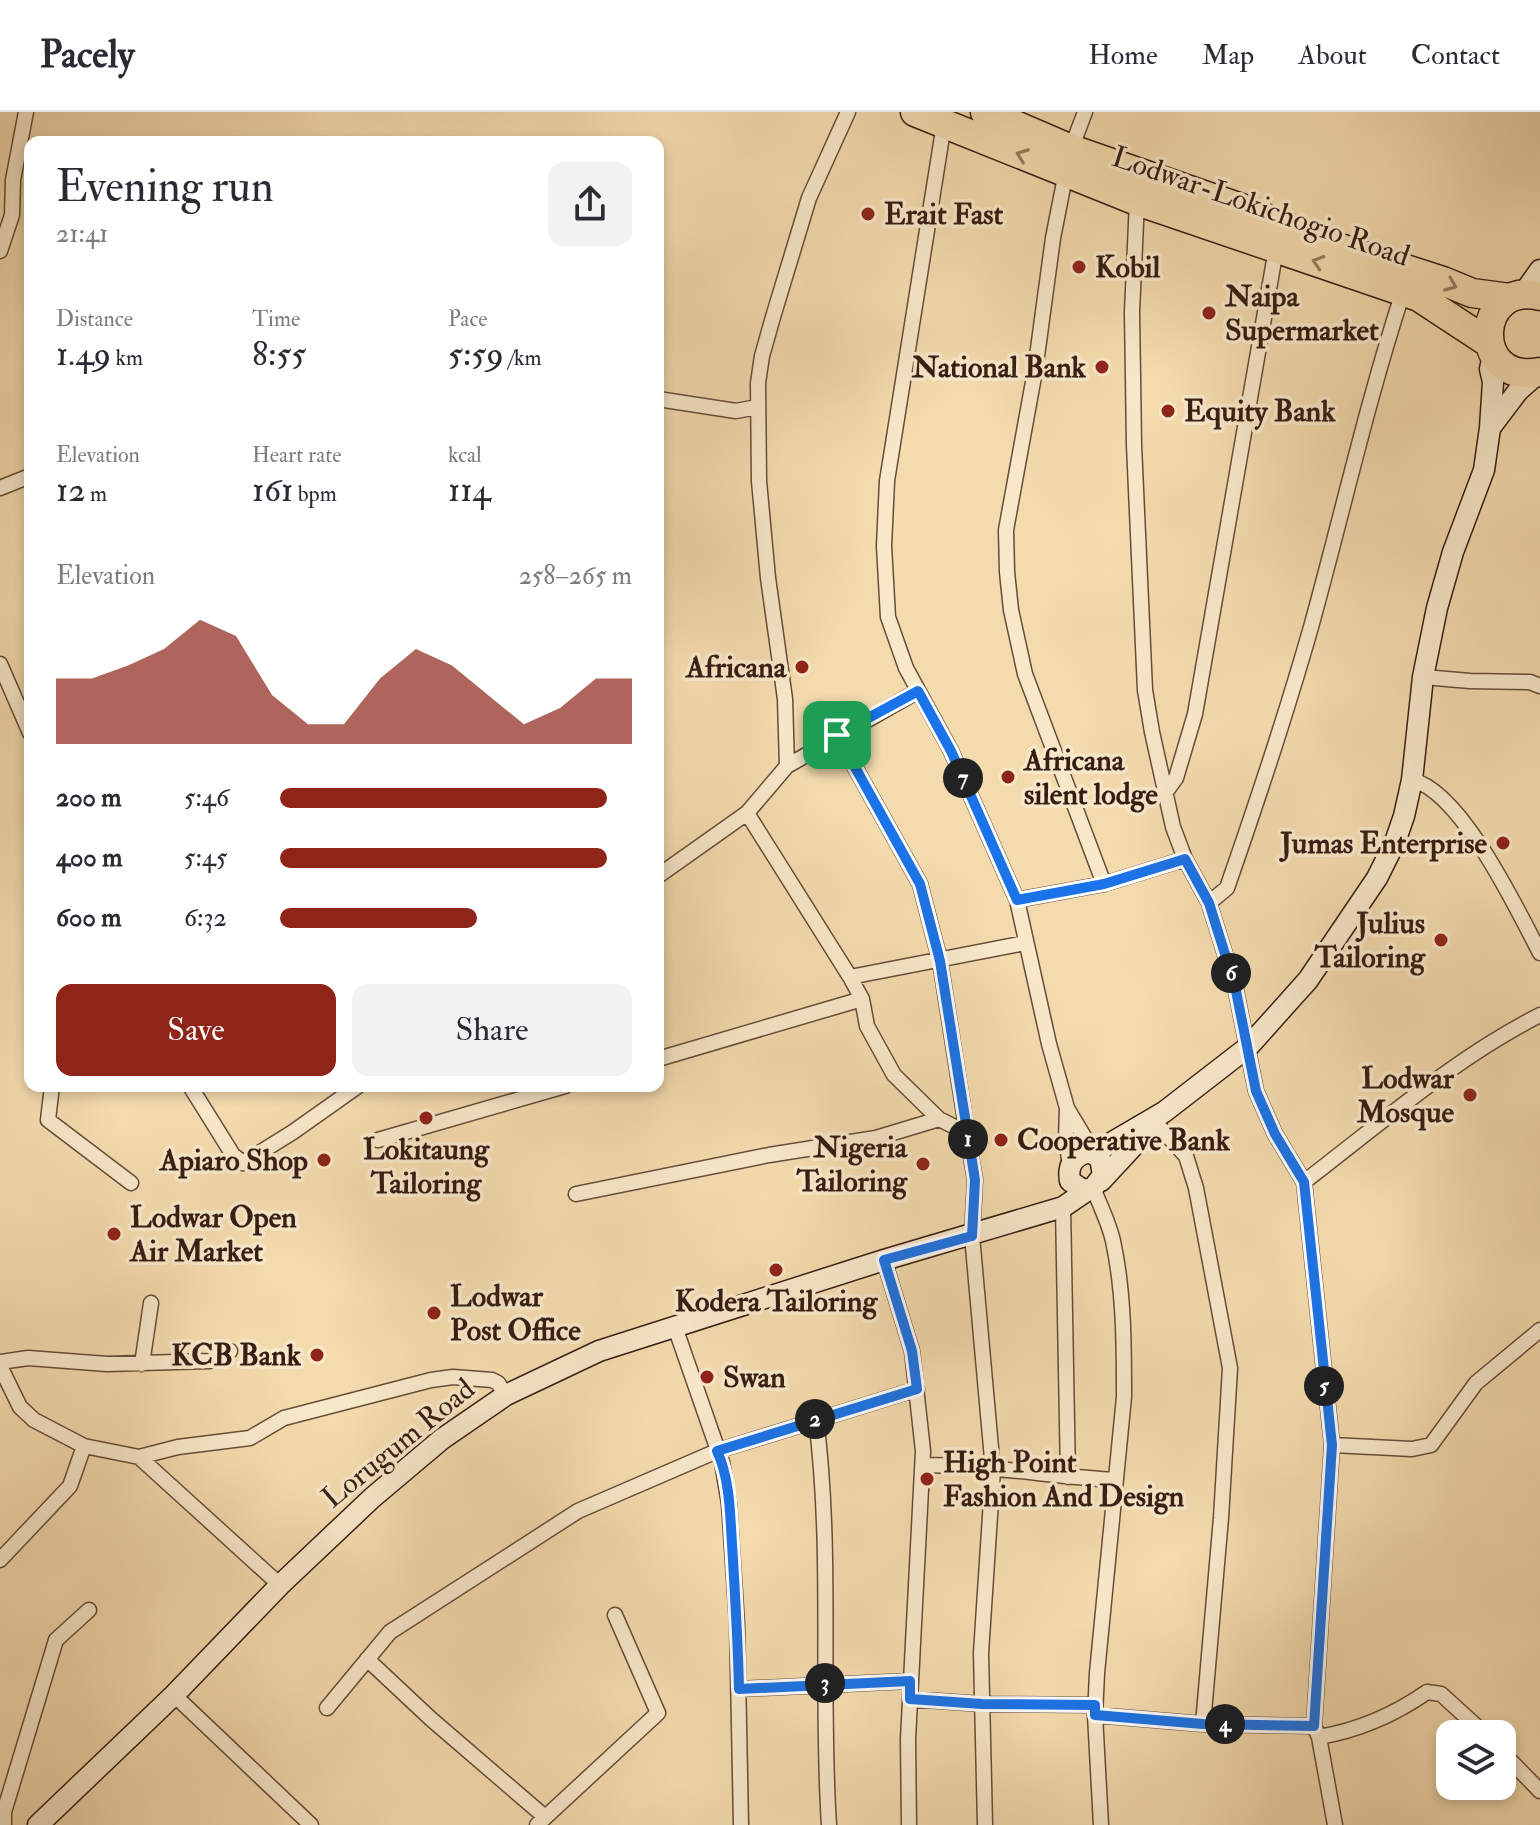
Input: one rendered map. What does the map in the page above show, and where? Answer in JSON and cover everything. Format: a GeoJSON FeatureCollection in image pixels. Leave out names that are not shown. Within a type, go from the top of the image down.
{"type":"FeatureCollection","features":[{"type":"Feature","properties":{"kind":"highway","name":"Lodwar-Lokichogio Road"},"geometry":{"type":"LineString","coordinates":[[915,112],[944,124],[1069,161],[1140,172],[1334,246],[1472,293],[1524,296]]}},
{"type":"Feature","properties":{"kind":"highway","name":"Lodwar-Lokichogio Road"},"geometry":{"type":"LineString","coordinates":[[985,112],[1137,201],[1419,297],[1491,349],[1513,372],[1539,373]]}},
{"type":"Feature","properties":{"kind":"highway"},"geometry":{"type":"LineString","coordinates":[[1491,349],[1488,330],[1499,306],[1524,296]]}},
{"type":"Feature","properties":{"kind":"main road"},"geometry":{"type":"LineString","coordinates":[[1524,296],[1540,270]]}},
{"type":"Feature","properties":{"kind":"main road"},"geometry":{"type":"LineString","coordinates":[[1028,1216],[1063,1207],[1094,1186],[1159,1117],[1248,1047],[1308,980],[1369,892],[1395,842],[1412,780],[1423,677],[1441,594],[1453,552],[1484,470],[1493,382],[1491,349]]}},
{"type":"Feature","properties":{"kind":"main road"},"geometry":{"type":"LineString","coordinates":[[1490,428],[1518,391],[1539,373]]}},
{"type":"Feature","properties":{"kind":"main road"},"geometry":{"type":"LineString","coordinates":[[1028,1216],[1058,1194],[1079,1155],[1094,1153],[1159,1117]]}},
{"type":"Feature","properties":{"kind":"main road"},"geometry":{"type":"LineString","coordinates":[[1094,1153],[1103,1165],[1094,1186]]}},
{"type":"Feature","properties":{"kind":"main road"},"geometry":{"type":"LineString","coordinates":[[1069,1170],[1070,1181],[1076,1187],[1094,1186]]}},
{"type":"Feature","properties":{"kind":"main road","name":"Lorugum Road"},"geometry":{"type":"LineString","coordinates":[[38,1825],[174,1695],[280,1585],[404,1468],[506,1395],[570,1362],[1028,1216]]}},
{"type":"Feature","properties":{"kind":"street"},"geometry":{"type":"LineString","coordinates":[[0,251],[12,215],[13,180],[26,112]]}},
{"type":"Feature","properties":{"kind":"street"},"geometry":{"type":"LineString","coordinates":[[787,766],[784,686],[766,563],[757,407],[762,356],[788,263],[822,166],[848,112]]}},
{"type":"Feature","properties":{"kind":"street"},"geometry":{"type":"LineString","coordinates":[[1085,112],[1069,161],[1053,238],[1035,371],[1006,530],[1007,572],[1011,610],[1025,674],[1104,884]]}},
{"type":"Feature","properties":{"kind":"street"},"geometry":{"type":"LineString","coordinates":[[944,124],[887,481],[888,617],[898,648],[951,751],[1017,900],[1067,1108],[1069,1170]]}},
{"type":"Feature","properties":{"kind":"street"},"geometry":{"type":"LineString","coordinates":[[1137,201],[1132,312],[1145,690],[1165,793],[1185,859],[1209,903],[1235,986],[1256,1091],[1275,1134],[1304,1182],[1332,1445],[1317,1732],[1335,1825]]}},
{"type":"Feature","properties":{"kind":"street"},"geometry":{"type":"LineString","coordinates":[[1165,793],[1176,778],[1195,714],[1276,249]]}},
{"type":"Feature","properties":{"kind":"street"},"geometry":{"type":"LineString","coordinates":[[1209,903],[1227,888],[1278,742],[1368,405],[1403,292]]}},
{"type":"Feature","properties":{"kind":"street"},"geometry":{"type":"LineString","coordinates":[[664,400],[736,411],[757,407]]}},
{"type":"Feature","properties":{"kind":"street"},"geometry":{"type":"LineString","coordinates":[[0,488],[24,478]]}},
{"type":"Feature","properties":{"kind":"street"},"geometry":{"type":"LineString","coordinates":[[0,664],[24,719]]}},
{"type":"Feature","properties":{"kind":"street"},"geometry":{"type":"LineString","coordinates":[[1423,677],[1519,681],[1540,686]]}},
{"type":"Feature","properties":{"kind":"street"},"geometry":{"type":"LineString","coordinates":[[664,872],[747,813],[787,766],[918,691]]}},
{"type":"Feature","properties":{"kind":"street"},"geometry":{"type":"LineString","coordinates":[[837,735],[920,884],[940,961],[975,1180],[972,1236],[993,1470],[981,1653],[985,1825]]}},
{"type":"Feature","properties":{"kind":"street"},"geometry":{"type":"LineString","coordinates":[[1412,780],[1425,784],[1440,796],[1471,830],[1540,953]]}},
{"type":"Feature","properties":{"kind":"street"},"geometry":{"type":"LineString","coordinates":[[747,813],[850,977],[862,999],[867,1026],[889,1067],[939,1119],[967,1133]]}},
{"type":"Feature","properties":{"kind":"street"},"geometry":{"type":"LineString","coordinates":[[1017,900],[1104,884],[1185,859]]}},
{"type":"Feature","properties":{"kind":"street"},"geometry":{"type":"LineString","coordinates":[[850,977],[1025,943]]}},
{"type":"Feature","properties":{"kind":"street"},"geometry":{"type":"LineString","coordinates":[[664,1057],[862,999]]}},
{"type":"Feature","properties":{"kind":"street"},"geometry":{"type":"LineString","coordinates":[[1304,1182],[1502,1035],[1540,1015]]}},
{"type":"Feature","properties":{"kind":"street"},"geometry":{"type":"LineString","coordinates":[[51,1092],[48,1120],[131,1183]]}},
{"type":"Feature","properties":{"kind":"street"},"geometry":{"type":"LineString","coordinates":[[194,1092],[233,1155],[243,1163],[251,1161],[349,1092]]}},
{"type":"Feature","properties":{"kind":"street"},"geometry":{"type":"LineString","coordinates":[[378,1140],[544,1092]]}},
{"type":"Feature","properties":{"kind":"street"},"geometry":{"type":"LineString","coordinates":[[1067,1108],[1094,1153]]}},
{"type":"Feature","properties":{"kind":"street"},"geometry":{"type":"LineString","coordinates":[[1159,1117],[1186,1156],[1196,1188],[1230,1368],[1203,1724]]}},
{"type":"Feature","properties":{"kind":"street"},"geometry":{"type":"LineString","coordinates":[[576,1194],[769,1155],[876,1138],[939,1119]]}},
{"type":"Feature","properties":{"kind":"street"},"geometry":{"type":"LineString","coordinates":[[1094,1186],[1112,1239],[1123,1320],[1124,1397],[1095,1710],[1101,1825]]}},
{"type":"Feature","properties":{"kind":"street"},"geometry":{"type":"LineString","coordinates":[[1063,1207],[1068,1477]]}},
{"type":"Feature","properties":{"kind":"street"},"geometry":{"type":"LineString","coordinates":[[884,1260],[912,1351],[923,1465],[910,1681],[909,1825]]}},
{"type":"Feature","properties":{"kind":"street"},"geometry":{"type":"LineString","coordinates":[[142,1364],[151,1303]]}},
{"type":"Feature","properties":{"kind":"street"},"geometry":{"type":"LineString","coordinates":[[675,1327],[722,1462],[729,1504],[737,1623],[741,1825]]}},
{"type":"Feature","properties":{"kind":"street"},"geometry":{"type":"LineString","coordinates":[[1332,1445],[1412,1449],[1431,1445],[1476,1383],[1540,1330]]}},
{"type":"Feature","properties":{"kind":"street"},"geometry":{"type":"LineString","coordinates":[[230,1351],[210,1361],[107,1364],[28,1358],[0,1364],[25,1414],[84,1446],[139,1457],[178,1447],[250,1438],[284,1418],[431,1380],[453,1377],[492,1380],[506,1395]]}},
{"type":"Feature","properties":{"kind":"street"},"geometry":{"type":"LineString","coordinates":[[327,1708],[390,1632],[578,1511],[717,1451],[917,1389]]}},
{"type":"Feature","properties":{"kind":"street"},"geometry":{"type":"LineString","coordinates":[[816,1419],[823,1504],[825,1757],[829,1825]]}},
{"type":"Feature","properties":{"kind":"street"},"geometry":{"type":"LineString","coordinates":[[0,1560],[70,1486],[84,1446]]}},
{"type":"Feature","properties":{"kind":"street"},"geometry":{"type":"LineString","coordinates":[[139,1457],[280,1585]]}},
{"type":"Feature","properties":{"kind":"street"},"geometry":{"type":"LineString","coordinates":[[923,1465],[962,1465],[1114,1480]]}},
{"type":"Feature","properties":{"kind":"street"},"geometry":{"type":"LineString","coordinates":[[4,1825],[4,1812],[56,1640],[89,1610]]}},
{"type":"Feature","properties":{"kind":"street"},"geometry":{"type":"LineString","coordinates":[[367,1659],[541,1821],[658,1713],[615,1615]]}},
{"type":"Feature","properties":{"kind":"street"},"geometry":{"type":"LineString","coordinates":[[739,1689],[910,1681]]}},
{"type":"Feature","properties":{"kind":"street"},"geometry":{"type":"LineString","coordinates":[[910,1699],[1095,1710],[1203,1724],[1317,1732],[1353,1731],[1427,1692],[1441,1694],[1470,1720]]}},
{"type":"Feature","properties":{"kind":"street"},"geometry":{"type":"LineString","coordinates":[[174,1695],[311,1825]]}},
{"type":"Feature","properties":{"kind":"street"},"geometry":{"type":"LineString","coordinates":[[1516,1766],[1540,1791]]}},
{"type":"Feature","properties":{"kind":"place","name":"Erait Fast"},"geometry":{"type":"Point","coordinates":[868,214]}},
{"type":"Feature","properties":{"kind":"place","name":"Kobil"},"geometry":{"type":"Point","coordinates":[1079,267]}},
{"type":"Feature","properties":{"kind":"place","name":"Naipa Supermarket"},"geometry":{"type":"Point","coordinates":[1209,313]}},
{"type":"Feature","properties":{"kind":"place","name":"National Bank"},"geometry":{"type":"Point","coordinates":[1102,367]}},
{"type":"Feature","properties":{"kind":"place","name":"Equity Bank"},"geometry":{"type":"Point","coordinates":[1168,411]}},
{"type":"Feature","properties":{"kind":"place","name":"Africana"},"geometry":{"type":"Point","coordinates":[802,667]}},
{"type":"Feature","properties":{"kind":"place","name":"Africana silent lodge"},"geometry":{"type":"Point","coordinates":[1008,777]}},
{"type":"Feature","properties":{"kind":"place","name":"Jumas Enterprise"},"geometry":{"type":"Point","coordinates":[1503,843]}},
{"type":"Feature","properties":{"kind":"place","name":"Julius Tailoring"},"geometry":{"type":"Point","coordinates":[1441,940]}},
{"type":"Feature","properties":{"kind":"place","name":"Lodwar Mosque"},"geometry":{"type":"Point","coordinates":[1470,1095]}},
{"type":"Feature","properties":{"kind":"place","name":"Lokitaung Tailoring"},"geometry":{"type":"Point","coordinates":[426,1118]}},
{"type":"Feature","properties":{"kind":"place","name":"Cooperative Bank"},"geometry":{"type":"Point","coordinates":[1001,1140]}},
{"type":"Feature","properties":{"kind":"place","name":"Apiaro Shop"},"geometry":{"type":"Point","coordinates":[324,1160]}},
{"type":"Feature","properties":{"kind":"place","name":"Nigeria Tailoring"},"geometry":{"type":"Point","coordinates":[923,1164]}},
{"type":"Feature","properties":{"kind":"place","name":"Lodwar Open Air Market"},"geometry":{"type":"Point","coordinates":[114,1234]}},
{"type":"Feature","properties":{"kind":"place","name":"Kodera Tailoring"},"geometry":{"type":"Point","coordinates":[776,1270]}},
{"type":"Feature","properties":{"kind":"place","name":"Lodwar Post Office"},"geometry":{"type":"Point","coordinates":[434,1313]}},
{"type":"Feature","properties":{"kind":"place","name":"KCB Bank"},"geometry":{"type":"Point","coordinates":[317,1355]}},
{"type":"Feature","properties":{"kind":"place","name":"Swan"},"geometry":{"type":"Point","coordinates":[707,1377]}},
{"type":"Feature","properties":{"kind":"place","name":"High Point Fashion And Design"},"geometry":{"type":"Point","coordinates":[927,1479]}},
{"type":"Feature","properties":{"kind":"route"},"geometry":{"type":"LineString","coordinates":[[918,691],[951,751],[1017,900],[1104,884],[1185,859],[1209,903],[1235,986],[1256,1091],[1275,1134],[1304,1182],[1332,1445],[1314,1726],[1203,1724],[1095,1715],[1095,1705],[982,1704],[910,1699],[910,1681],[739,1689],[729,1504],[722,1462],[717,1451],[917,1389],[912,1351],[884,1260],[972,1236],[975,1180],[940,961],[920,884],[837,735],[918,691]]}}]}
